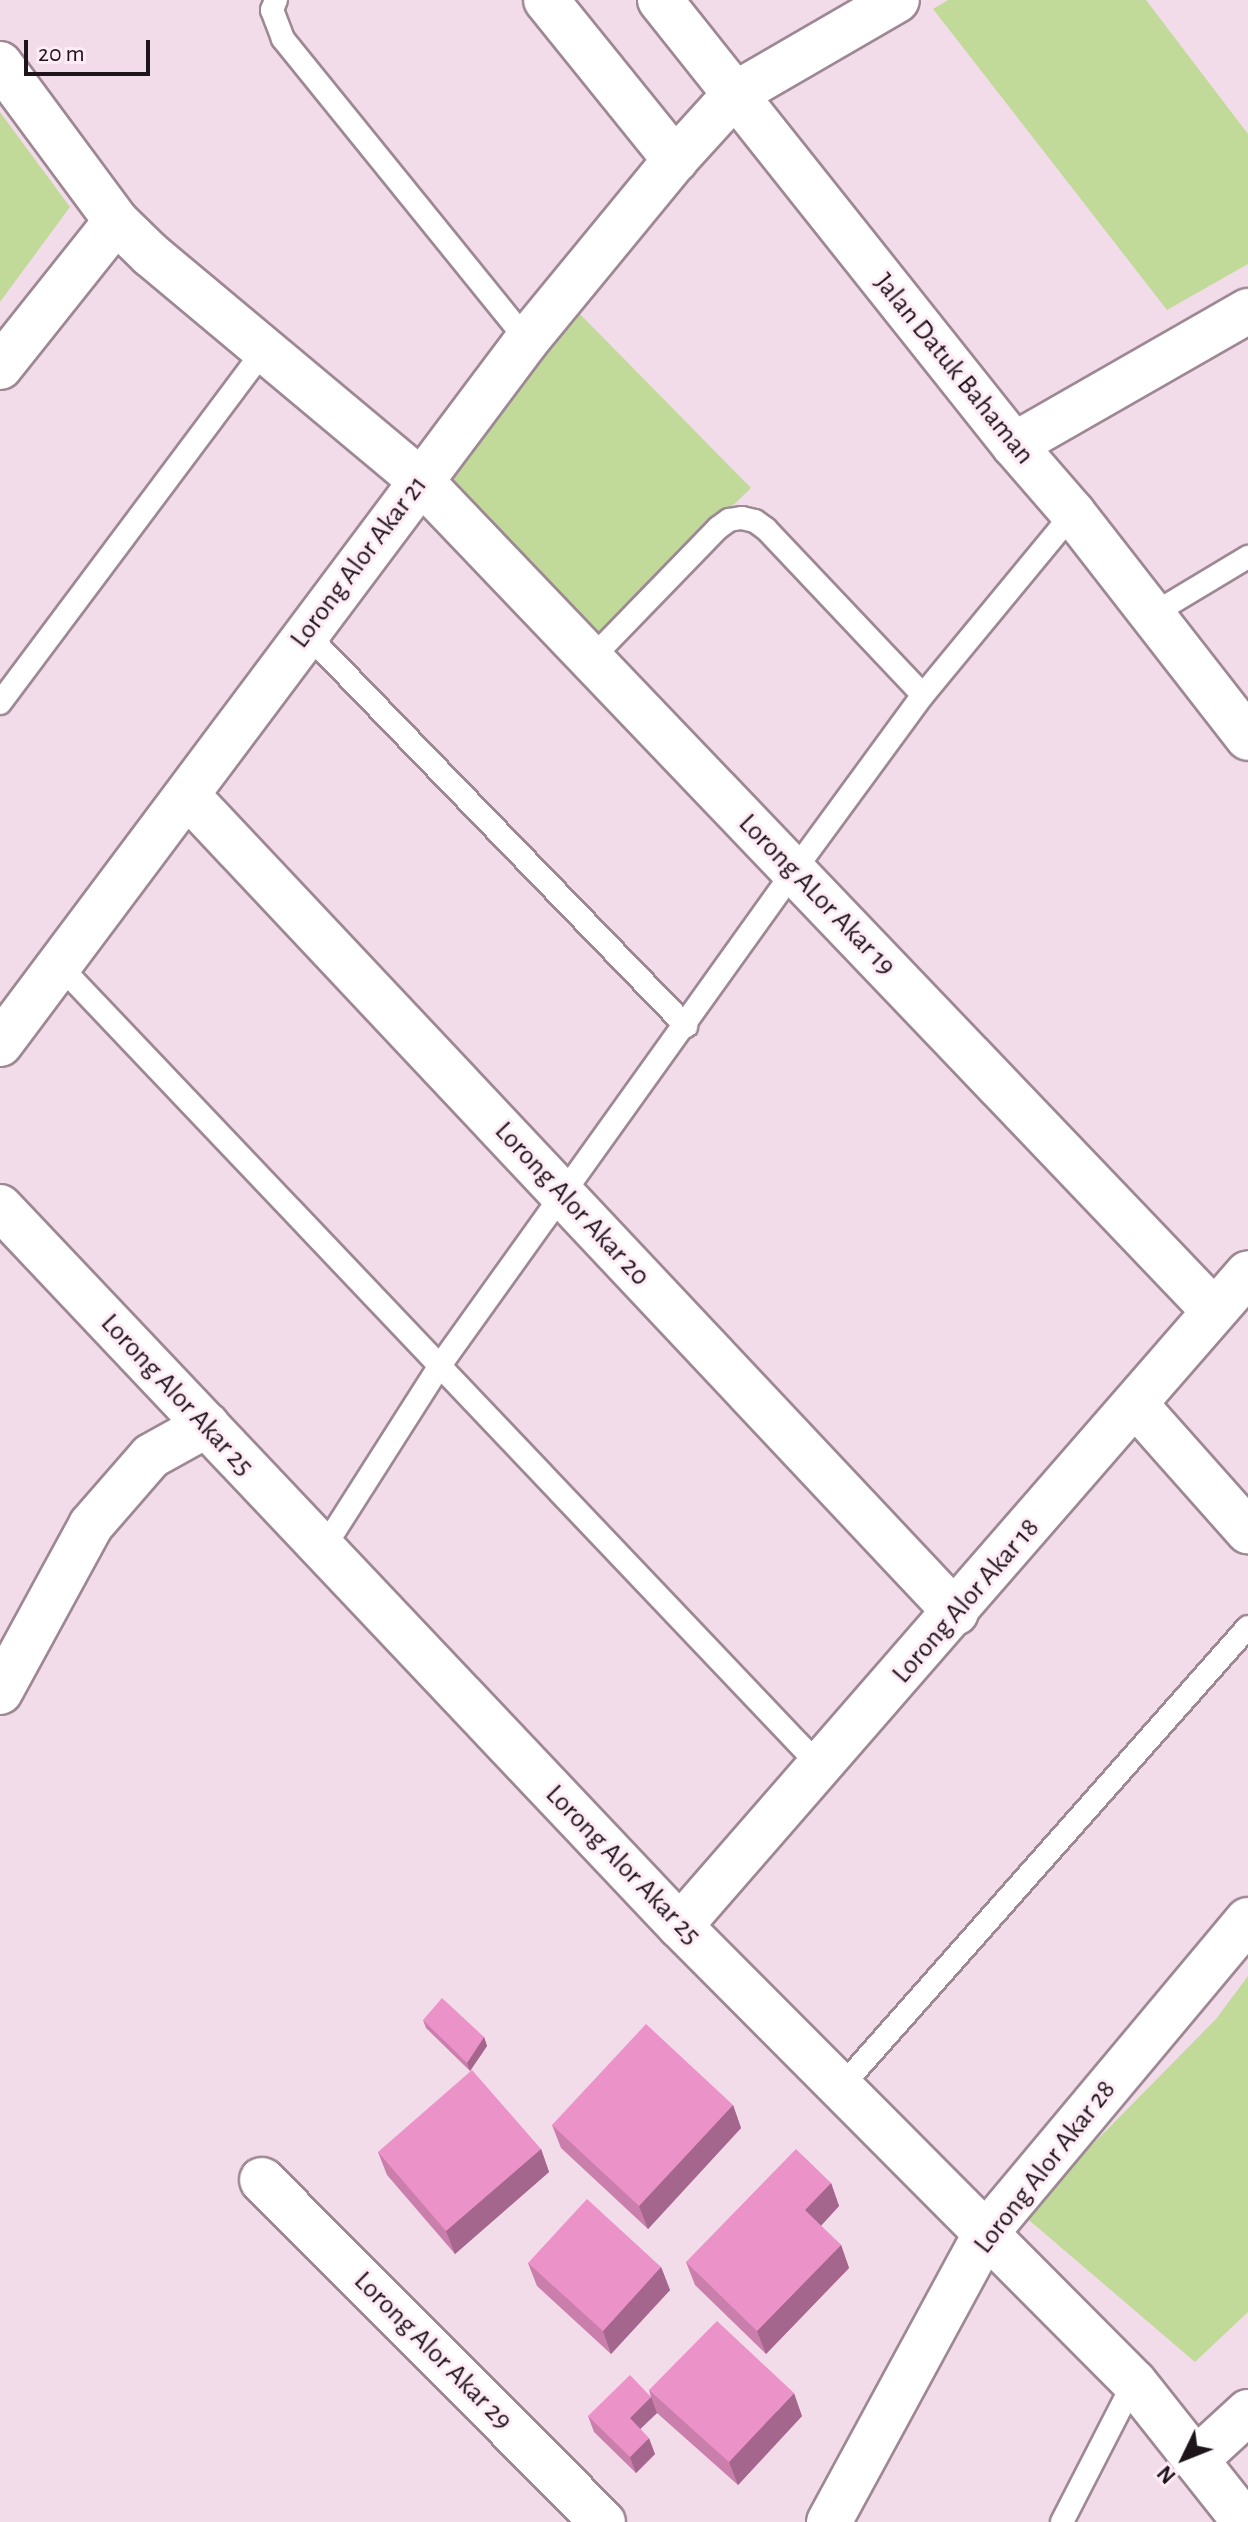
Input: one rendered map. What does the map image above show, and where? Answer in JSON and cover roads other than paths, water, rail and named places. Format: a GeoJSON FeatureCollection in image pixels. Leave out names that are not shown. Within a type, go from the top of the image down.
{"type":"FeatureCollection","features":[{"type":"Feature","properties":{"kind":"street"},"geometry":{"type":"LineString","coordinates":[[546,0],[675,160]]}},
{"type":"Feature","properties":{"kind":"street","name":"Jalan Datuk Bahaman"},"geometry":{"type":"LineString","coordinates":[[660,0],[1014,445],[1073,513],[1248,738]]}},
{"type":"Feature","properties":{"kind":"street","name":"Lorong Alor Akar 21"},"geometry":{"type":"LineString","coordinates":[[0,1044],[188,796],[420,480],[527,340],[675,160],[735,94],[897,0]]}},
{"type":"Feature","properties":{"kind":"street","name":"Lorong ALor Akar 19"},"geometry":{"type":"LineString","coordinates":[[0,64],[116,221],[151,255],[266,348],[420,480],[1214,1311]]}},
{"type":"Feature","properties":{"kind":"street"},"geometry":{"type":"LineString","coordinates":[[0,367],[116,221]]}},
{"type":"Feature","properties":{"kind":"street"},"geometry":{"type":"LineString","coordinates":[[1014,445],[1248,311]]}},
{"type":"Feature","properties":{"kind":"street","name":"Lorong Alor Akar 20"},"geometry":{"type":"LineString","coordinates":[[188,796],[956,1613]]}},
{"type":"Feature","properties":{"kind":"street","name":"Lorong Alor Akar 25"},"geometry":{"type":"LineString","coordinates":[[0,1207],[680,1926],[1134,2382],[1198,2458],[1245,2522]]}},
{"type":"Feature","properties":{"kind":"street","name":"Lorong Alor Akar 18"},"geometry":{"type":"LineString","coordinates":[[680,1926],[956,1613],[1248,1273]]}},
{"type":"Feature","properties":{"kind":"street"},"geometry":{"type":"LineString","coordinates":[[1136,1405],[1248,1531]]}},
{"type":"Feature","properties":{"kind":"street"},"geometry":{"type":"LineString","coordinates":[[0,1692],[91,1525],[151,1456],[207,1425]]}},
{"type":"Feature","properties":{"kind":"street","name":"Lorong Alor Akar 28"},"geometry":{"type":"LineString","coordinates":[[829,2522],[986,2233],[1248,1920]]}},
{"type":"Feature","properties":{"kind":"street","name":"Lorong Alor Akar 29"},"geometry":{"type":"LineString","coordinates":[[262,2180],[603,2522]]}},
{"type":"Feature","properties":{"kind":"street"},"geometry":{"type":"LineString","coordinates":[[1198,2458],[1248,2412]]}},
{"type":"Feature","properties":{"kind":"lane"},"geometry":{"type":"LineString","coordinates":[[276,0],[272,10],[283,39],[527,340]]}},
{"type":"Feature","properties":{"kind":"lane"},"geometry":{"type":"LineString","coordinates":[[0,703],[266,348]]}},
{"type":"Feature","properties":{"kind":"lane"},"geometry":{"type":"LineString","coordinates":[[323,1549],[441,1364],[686,1026],[794,871],[923,695],[1073,513]]}},
{"type":"Feature","properties":{"kind":"lane"},"geometry":{"type":"LineString","coordinates":[[591,659],[718,528],[729,520],[742,518],[755,521],[766,529],[923,695]]}},
{"type":"Feature","properties":{"kind":"lane"},"geometry":{"type":"LineString","coordinates":[[1153,614],[1248,557]]}},
{"type":"Feature","properties":{"kind":"lane"},"geometry":{"type":"LineString","coordinates":[[306,633],[686,1026]]}},
{"type":"Feature","properties":{"kind":"lane"},"geometry":{"type":"LineString","coordinates":[[58,964],[820,1766]]}},
{"type":"Feature","properties":{"kind":"lane"},"geometry":{"type":"LineString","coordinates":[[841,2087],[1248,1627]]}},
{"type":"Feature","properties":{"kind":"lane"},"geometry":{"type":"LineString","coordinates":[[1062,2522],[1134,2382]]}}]}
